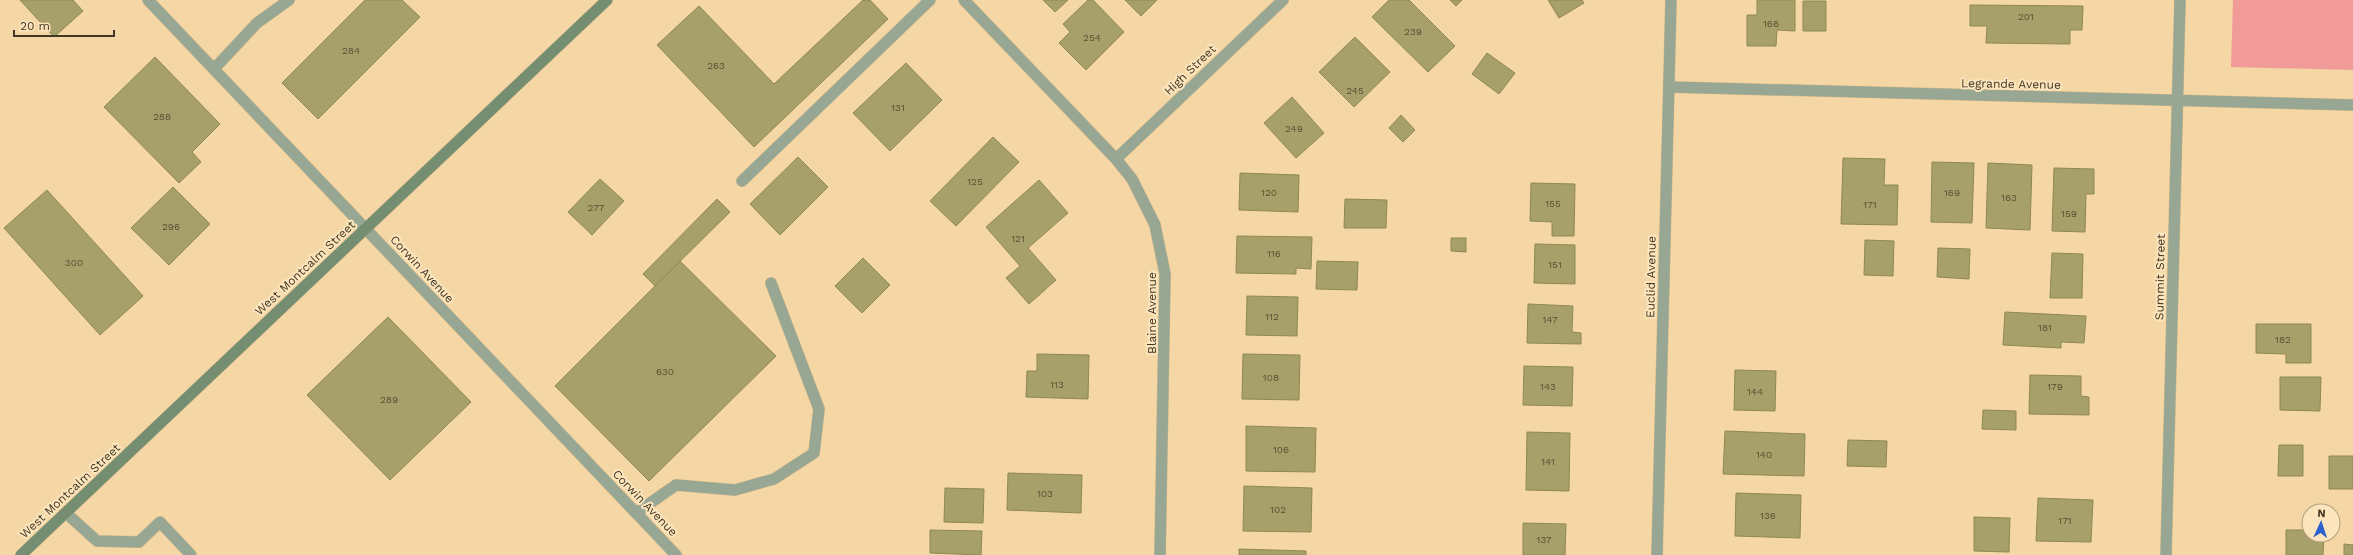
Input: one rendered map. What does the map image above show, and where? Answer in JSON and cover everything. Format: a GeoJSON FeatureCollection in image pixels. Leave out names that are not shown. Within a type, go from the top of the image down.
{"type":"FeatureCollection","features":[{"type":"Feature","properties":{"kind":"main road","name":"West Montcalm Street"},"geometry":{"type":"LineString","coordinates":[[21,555],[607,0]]}},
{"type":"Feature","properties":{"kind":"street","name":"Corwin Avenue"},"geometry":{"type":"LineString","coordinates":[[148,0],[676,555]]}},
{"type":"Feature","properties":{"kind":"street"},"geometry":{"type":"LineString","coordinates":[[214,69],[257,23],[290,0]]}},
{"type":"Feature","properties":{"kind":"street"},"geometry":{"type":"LineString","coordinates":[[742,181],[930,0]]}},
{"type":"Feature","properties":{"kind":"street","name":"Blaine Avenue"},"geometry":{"type":"LineString","coordinates":[[964,0],[1116,159],[1132,179],[1155,225],[1165,274],[1166,298],[1160,555]]}},
{"type":"Feature","properties":{"kind":"street","name":"High Street"},"geometry":{"type":"LineString","coordinates":[[1116,159],[1283,0]]}},
{"type":"Feature","properties":{"kind":"street","name":"Euclid Avenue"},"geometry":{"type":"LineString","coordinates":[[1657,555],[1671,0]]}},
{"type":"Feature","properties":{"kind":"street","name":"Summit Street"},"geometry":{"type":"LineString","coordinates":[[2166,555],[2180,0]]}},
{"type":"Feature","properties":{"kind":"street","name":"Legrande Avenue"},"geometry":{"type":"LineString","coordinates":[[1669,87],[2353,105]]}},
{"type":"Feature","properties":{"kind":"street"},"geometry":{"type":"LineString","coordinates":[[636,513],[676,485],[735,490],[774,479],[814,452],[819,409],[771,283]]}},
{"type":"Feature","properties":{"kind":"street"},"geometry":{"type":"LineString","coordinates":[[66,513],[97,541],[139,542],[160,522],[191,555]]}},
{"type":"Feature","properties":{"kind":"shaded area"},"geometry":{"type":"Polygon","coordinates":[[[2233,0],[2353,0],[2353,70],[2231,67],[2233,0]]]}},
{"type":"Feature","properties":{"kind":"building"},"geometry":{"type":"Polygon","coordinates":[[[20,0],[73,0],[83,11],[54,37],[20,0]]]}},
{"type":"Feature","properties":{"kind":"building"},"geometry":{"type":"Polygon","coordinates":[[[365,0],[402,0],[420,17],[318,119],[282,83],[365,0]]]}},
{"type":"Feature","properties":{"kind":"building"},"geometry":{"type":"Polygon","coordinates":[[[863,0],[870,0],[888,19],[754,147],[657,45],[699,6],[774,84],[863,0]]]}},
{"type":"Feature","properties":{"kind":"building"},"geometry":{"type":"Polygon","coordinates":[[[1043,0],[1068,0],[1055,12],[1043,0]]]}},
{"type":"Feature","properties":{"kind":"building"},"geometry":{"type":"Polygon","coordinates":[[[1088,0],[1093,0],[1124,32],[1086,70],[1059,43],[1070,32],[1063,24],[1088,0]]]}},
{"type":"Feature","properties":{"kind":"building"},"geometry":{"type":"Polygon","coordinates":[[[1125,0],[1157,0],[1141,16],[1125,0]]]}},
{"type":"Feature","properties":{"kind":"building"},"geometry":{"type":"Polygon","coordinates":[[[1389,0],[1409,0],[1455,46],[1428,72],[1372,17],[1389,0]]]}},
{"type":"Feature","properties":{"kind":"building"},"geometry":{"type":"Polygon","coordinates":[[[1450,0],[1462,0],[1456,6],[1450,0]]]}},
{"type":"Feature","properties":{"kind":"building"},"geometry":{"type":"Polygon","coordinates":[[[1548,0],[1582,0],[1584,3],[1559,18],[1548,0]]]}},
{"type":"Feature","properties":{"kind":"building"},"geometry":{"type":"Polygon","coordinates":[[[1757,0],[1795,0],[1795,31],[1777,30],[1776,46],[1747,46],[1747,15],[1757,15],[1757,0]]]}},
{"type":"Feature","properties":{"kind":"building"},"geometry":{"type":"Polygon","coordinates":[[[1803,1],[1826,1],[1826,31],[1803,31],[1803,1]]]}},
{"type":"Feature","properties":{"kind":"building"},"geometry":{"type":"Polygon","coordinates":[[[1970,5],[2083,6],[2082,30],[2070,30],[2070,44],[1986,43],[1987,26],[1970,26],[1970,5]]]}},
{"type":"Feature","properties":{"kind":"building"},"geometry":{"type":"Polygon","coordinates":[[[1355,37],[1390,72],[1354,107],[1319,72],[1355,37]]]}},
{"type":"Feature","properties":{"kind":"building"},"geometry":{"type":"Polygon","coordinates":[[[1487,53],[1515,73],[1499,94],[1472,74],[1487,53]]]}},
{"type":"Feature","properties":{"kind":"building"},"geometry":{"type":"Polygon","coordinates":[[[155,57],[220,124],[192,152],[201,162],[179,183],[104,107],[155,57]]]}},
{"type":"Feature","properties":{"kind":"building"},"geometry":{"type":"Polygon","coordinates":[[[906,63],[942,100],[890,151],[853,113],[906,63]]]}},
{"type":"Feature","properties":{"kind":"building"},"geometry":{"type":"Polygon","coordinates":[[[1292,97],[1324,133],[1296,158],[1264,123],[1292,97]]]}},
{"type":"Feature","properties":{"kind":"building"},"geometry":{"type":"Polygon","coordinates":[[[1401,115],[1415,130],[1403,142],[1389,128],[1401,115]]]}},
{"type":"Feature","properties":{"kind":"building"},"geometry":{"type":"Polygon","coordinates":[[[993,137],[1019,162],[956,226],[930,201],[993,137]]]}},
{"type":"Feature","properties":{"kind":"building"},"geometry":{"type":"Polygon","coordinates":[[[798,157],[828,187],[780,235],[750,204],[798,157]]]}},
{"type":"Feature","properties":{"kind":"building"},"geometry":{"type":"Polygon","coordinates":[[[1843,158],[1885,159],[1884,185],[1898,185],[1897,225],[1841,224],[1843,158]]]}},
{"type":"Feature","properties":{"kind":"building"},"geometry":{"type":"Polygon","coordinates":[[[1932,162],[1974,163],[1972,223],[1931,222],[1932,162]]]}},
{"type":"Feature","properties":{"kind":"building"},"geometry":{"type":"Polygon","coordinates":[[[1988,163],[2032,165],[2030,230],[1986,228],[1988,163]]]}},
{"type":"Feature","properties":{"kind":"building"},"geometry":{"type":"Polygon","coordinates":[[[2054,168],[2094,169],[2094,194],[2086,194],[2085,232],[2052,231],[2054,168]]]}},
{"type":"Feature","properties":{"kind":"building"},"geometry":{"type":"Polygon","coordinates":[[[1240,173],[1299,175],[1298,212],[1239,210],[1240,173]]]}},
{"type":"Feature","properties":{"kind":"building"},"geometry":{"type":"Polygon","coordinates":[[[600,179],[624,201],[592,235],[568,212],[600,179]]]}},
{"type":"Feature","properties":{"kind":"building"},"geometry":{"type":"Polygon","coordinates":[[[1039,180],[1068,213],[1028,248],[1056,280],[1029,304],[1006,278],[1020,266],[986,227],[1039,180]]]}},
{"type":"Feature","properties":{"kind":"building"},"geometry":{"type":"Polygon","coordinates":[[[1531,183],[1575,184],[1574,236],[1552,236],[1552,222],[1530,221],[1531,183]]]}},
{"type":"Feature","properties":{"kind":"building"},"geometry":{"type":"Polygon","coordinates":[[[173,187],[210,224],[169,265],[131,228],[173,187]]]}},
{"type":"Feature","properties":{"kind":"building"},"geometry":{"type":"Polygon","coordinates":[[[47,190],[143,296],[100,335],[4,228],[47,190]]]}},
{"type":"Feature","properties":{"kind":"building"},"geometry":{"type":"Polygon","coordinates":[[[717,199],[730,212],[655,286],[643,274],[717,199]]]}},
{"type":"Feature","properties":{"kind":"building"},"geometry":{"type":"Polygon","coordinates":[[[1345,199],[1387,200],[1386,228],[1344,228],[1345,199]]]}},
{"type":"Feature","properties":{"kind":"building"},"geometry":{"type":"Polygon","coordinates":[[[1237,236],[1312,237],[1311,269],[1296,268],[1296,274],[1236,273],[1237,236]]]}},
{"type":"Feature","properties":{"kind":"building"},"geometry":{"type":"Polygon","coordinates":[[[1451,238],[1466,238],[1466,252],[1451,251],[1451,238]]]}},
{"type":"Feature","properties":{"kind":"building"},"geometry":{"type":"Polygon","coordinates":[[[1865,240],[1894,241],[1893,276],[1864,275],[1865,240]]]}},
{"type":"Feature","properties":{"kind":"building"},"geometry":{"type":"Polygon","coordinates":[[[1535,244],[1575,245],[1575,284],[1534,283],[1535,244]]]}},
{"type":"Feature","properties":{"kind":"building"},"geometry":{"type":"Polygon","coordinates":[[[1938,248],[1970,249],[1969,279],[1937,277],[1938,248]]]}},
{"type":"Feature","properties":{"kind":"building"},"geometry":{"type":"Polygon","coordinates":[[[2052,253],[2083,254],[2082,298],[2050,298],[2052,253]]]}},
{"type":"Feature","properties":{"kind":"building"},"geometry":{"type":"Polygon","coordinates":[[[863,258],[890,285],[862,313],[835,286],[863,258]]]}},
{"type":"Feature","properties":{"kind":"building"},"geometry":{"type":"Polygon","coordinates":[[[680,261],[776,356],[649,481],[555,386],[680,261]]]}},
{"type":"Feature","properties":{"kind":"building"},"geometry":{"type":"Polygon","coordinates":[[[1317,261],[1358,262],[1357,290],[1316,289],[1317,261]]]}},
{"type":"Feature","properties":{"kind":"building"},"geometry":{"type":"Polygon","coordinates":[[[1247,296],[1298,297],[1297,336],[1246,335],[1247,296]]]}},
{"type":"Feature","properties":{"kind":"building"},"geometry":{"type":"Polygon","coordinates":[[[1528,304],[1573,306],[1572,332],[1581,333],[1581,344],[1527,343],[1528,304]]]}},
{"type":"Feature","properties":{"kind":"building"},"geometry":{"type":"Polygon","coordinates":[[[2005,312],[2086,316],[2084,343],[2061,342],[2061,348],[2003,345],[2005,312]]]}},
{"type":"Feature","properties":{"kind":"building"},"geometry":{"type":"Polygon","coordinates":[[[388,317],[471,402],[390,480],[307,395],[388,317]]]}},
{"type":"Feature","properties":{"kind":"building"},"geometry":{"type":"Polygon","coordinates":[[[2256,324],[2311,324],[2311,363],[2286,363],[2286,354],[2256,353],[2256,324]]]}},
{"type":"Feature","properties":{"kind":"building"},"geometry":{"type":"Polygon","coordinates":[[[1037,354],[1089,355],[1088,399],[1026,397],[1027,371],[1037,371],[1037,354]]]}},
{"type":"Feature","properties":{"kind":"building"},"geometry":{"type":"Polygon","coordinates":[[[1243,354],[1300,355],[1299,400],[1242,399],[1243,354]]]}},
{"type":"Feature","properties":{"kind":"building"},"geometry":{"type":"Polygon","coordinates":[[[1524,366],[1573,367],[1572,406],[1523,405],[1524,366]]]}},
{"type":"Feature","properties":{"kind":"building"},"geometry":{"type":"Polygon","coordinates":[[[1735,370],[1776,371],[1775,411],[1734,410],[1735,370]]]}},
{"type":"Feature","properties":{"kind":"building"},"geometry":{"type":"Polygon","coordinates":[[[2030,375],[2081,376],[2081,396],[2089,397],[2089,415],[2029,414],[2030,375]]]}},
{"type":"Feature","properties":{"kind":"building"},"geometry":{"type":"Polygon","coordinates":[[[2280,377],[2321,377],[2320,411],[2280,410],[2280,377]]]}},
{"type":"Feature","properties":{"kind":"building"},"geometry":{"type":"Polygon","coordinates":[[[1983,410],[2016,411],[2016,430],[1982,429],[1983,410]]]}},
{"type":"Feature","properties":{"kind":"building"},"geometry":{"type":"Polygon","coordinates":[[[1246,426],[1316,428],[1315,472],[1246,471],[1246,426]]]}},
{"type":"Feature","properties":{"kind":"building"},"geometry":{"type":"Polygon","coordinates":[[[1725,431],[1805,434],[1804,476],[1723,474],[1725,431]]]}},
{"type":"Feature","properties":{"kind":"building"},"geometry":{"type":"Polygon","coordinates":[[[1527,432],[1570,433],[1569,491],[1526,490],[1527,432]]]}},
{"type":"Feature","properties":{"kind":"building"},"geometry":{"type":"Polygon","coordinates":[[[1848,440],[1887,441],[1886,467],[1847,466],[1848,440]]]}},
{"type":"Feature","properties":{"kind":"building"},"geometry":{"type":"Polygon","coordinates":[[[2279,445],[2303,445],[2303,476],[2278,476],[2279,445]]]}},
{"type":"Feature","properties":{"kind":"building"},"geometry":{"type":"Polygon","coordinates":[[[2329,456],[2353,456],[2353,489],[2329,489],[2329,456]]]}},
{"type":"Feature","properties":{"kind":"building"},"geometry":{"type":"Polygon","coordinates":[[[1008,473],[1082,475],[1081,513],[1007,510],[1008,473]]]}},
{"type":"Feature","properties":{"kind":"building"},"geometry":{"type":"Polygon","coordinates":[[[1244,486],[1312,488],[1311,532],[1243,531],[1244,486]]]}},
{"type":"Feature","properties":{"kind":"building"},"geometry":{"type":"Polygon","coordinates":[[[945,488],[984,489],[983,523],[944,522],[945,488]]]}},
{"type":"Feature","properties":{"kind":"building"},"geometry":{"type":"Polygon","coordinates":[[[1736,493],[1801,495],[1800,538],[1735,536],[1736,493]]]}},
{"type":"Feature","properties":{"kind":"building"},"geometry":{"type":"Polygon","coordinates":[[[2038,498],[2093,500],[2091,542],[2036,541],[2038,498]]]}},
{"type":"Feature","properties":{"kind":"building"},"geometry":{"type":"Polygon","coordinates":[[[1974,517],[2010,518],[2009,552],[1974,551],[1974,517]]]}},
{"type":"Feature","properties":{"kind":"building"},"geometry":{"type":"Polygon","coordinates":[[[1523,523],[1566,524],[1565,555],[1523,555],[1523,523]]]}},
{"type":"Feature","properties":{"kind":"building"},"geometry":{"type":"Polygon","coordinates":[[[930,530],[982,531],[981,555],[930,553],[930,530]]]}},
{"type":"Feature","properties":{"kind":"building"},"geometry":{"type":"Polygon","coordinates":[[[2286,530],[2301,530],[2301,543],[2324,543],[2323,555],[2286,555],[2286,530]]]}},
{"type":"Feature","properties":{"kind":"building"},"geometry":{"type":"Polygon","coordinates":[[[2344,544],[2353,545],[2353,555],[2344,555],[2344,544]]]}},
{"type":"Feature","properties":{"kind":"building"},"geometry":{"type":"Polygon","coordinates":[[[1239,549],[1306,551],[1306,555],[1239,555],[1239,549]]]}}]}
